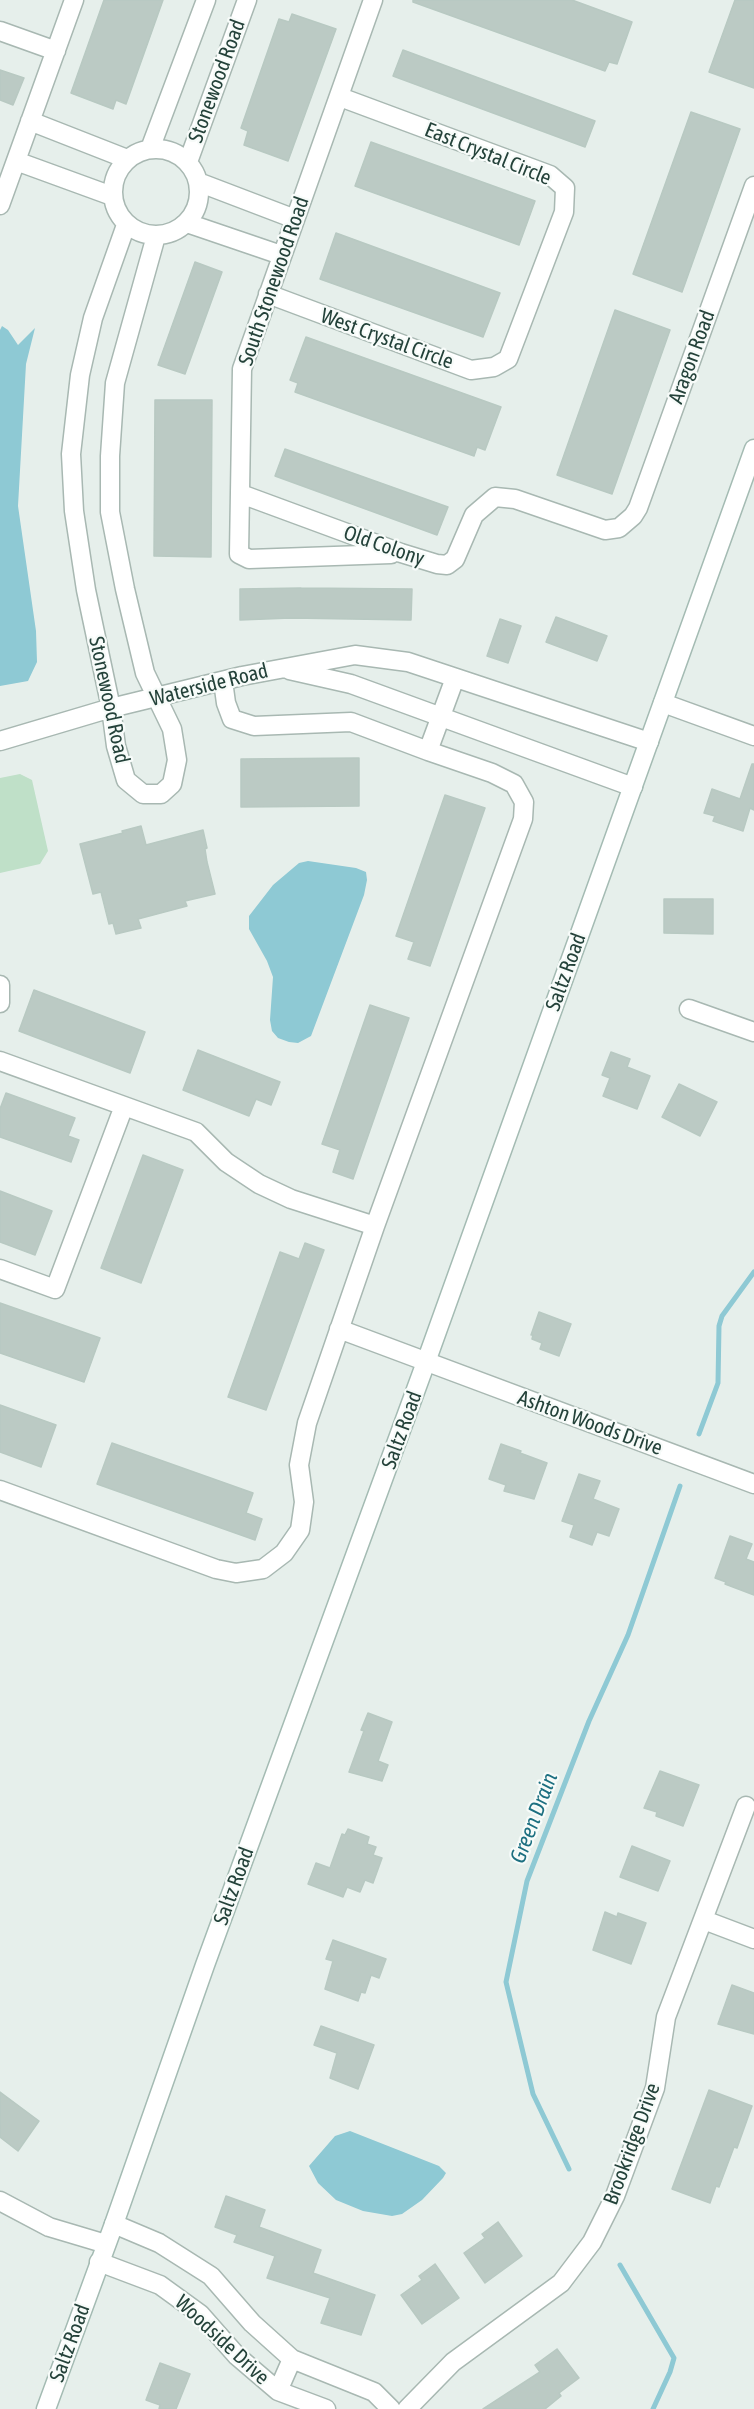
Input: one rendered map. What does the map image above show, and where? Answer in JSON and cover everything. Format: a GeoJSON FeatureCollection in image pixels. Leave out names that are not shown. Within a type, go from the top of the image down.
{"type":"FeatureCollection","features":[{"type":"Feature","properties":{"kind":"street"},"geometry":{"type":"LineString","coordinates":[[0,205],[74,0]]}},
{"type":"Feature","properties":{"kind":"street","name":"Stonewood Road"},"geometry":{"type":"LineString","coordinates":[[150,149],[206,0]]}},
{"type":"Feature","properties":{"kind":"street","name":"Stonewood Road"},"geometry":{"type":"LineString","coordinates":[[188,162],[247,0]]}},
{"type":"Feature","properties":{"kind":"street","name":"South Stonewood Road"},"geometry":{"type":"LineString","coordinates":[[373,0],[242,369],[239,554],[249,559],[401,554]]}},
{"type":"Feature","properties":{"kind":"street"},"geometry":{"type":"LineString","coordinates":[[0,31],[56,51]]}},
{"type":"Feature","properties":{"kind":"street","name":"East Crystal Circle"},"geometry":{"type":"LineString","coordinates":[[340,97],[550,175],[565,188],[564,212],[508,359]]}},
{"type":"Feature","properties":{"kind":"street"},"geometry":{"type":"LineString","coordinates":[[30,121],[127,159]]}},
{"type":"Feature","properties":{"kind":"street"},"geometry":{"type":"LineString","coordinates":[[150,149],[170,152],[188,162],[198,183],[198,204],[187,223],[172,232],[156,236],[140,233],[126,225],[117,212],[112,196],[115,176],[127,159],[150,149]]}},
{"type":"Feature","properties":{"kind":"street"},"geometry":{"type":"LineString","coordinates":[[16,161],[112,196]]}},
{"type":"Feature","properties":{"kind":"street"},"geometry":{"type":"LineString","coordinates":[[198,183],[295,219]]}},
{"type":"Feature","properties":{"kind":"street","name":"Aragon Road"},"geometry":{"type":"LineString","coordinates":[[495,497],[515,498],[605,530],[625,525],[633,516],[638,508],[754,186]]}},
{"type":"Feature","properties":{"kind":"street"},"geometry":{"type":"LineString","coordinates":[[187,223],[281,255]]}},
{"type":"Feature","properties":{"kind":"street","name":"Stonewood Road"},"geometry":{"type":"LineString","coordinates":[[126,225],[93,318],[80,375],[71,454],[74,511],[86,590],[111,708],[116,746],[126,780],[143,794],[161,794],[172,784],[177,760],[172,729],[145,673],[110,512],[115,383],[156,236]]}},
{"type":"Feature","properties":{"kind":"street","name":"West Crystal Circle"},"geometry":{"type":"LineString","coordinates":[[268,294],[471,370],[494,367],[508,359]]}},
{"type":"Feature","properties":{"kind":"street","name":"Saltz Road"},"geometry":{"type":"LineString","coordinates":[[46,2409],[754,449]]}},
{"type":"Feature","properties":{"kind":"street","name":"Old Colony"},"geometry":{"type":"LineString","coordinates":[[241,494],[401,554],[447,565],[455,560],[474,515],[495,497]]}},
{"type":"Feature","properties":{"kind":"street","name":"Waterside Road"},"geometry":{"type":"LineString","coordinates":[[0,741],[111,708],[157,699],[278,668],[355,655],[408,662],[649,742]]}},
{"type":"Feature","properties":{"kind":"street","name":"Waterside Road"},"geometry":{"type":"LineString","coordinates":[[278,668],[351,684],[633,787]]}},
{"type":"Feature","properties":{"kind":"street"},"geometry":{"type":"LineString","coordinates":[[428,751],[455,678]]}},
{"type":"Feature","properties":{"kind":"street"},"geometry":{"type":"LineString","coordinates":[[0,1490],[216,1569],[236,1574],[262,1569],[284,1553],[300,1530],[304,1502],[299,1465],[307,1423],[375,1226],[523,819],[524,802],[514,784],[492,772],[351,722],[254,726],[232,719],[226,703],[223,681]]}},
{"type":"Feature","properties":{"kind":"street"},"geometry":{"type":"LineString","coordinates":[[663,703],[754,736]]}},
{"type":"Feature","properties":{"kind":"street"},"geometry":{"type":"LineString","coordinates":[[0,985],[0,1003]]}},
{"type":"Feature","properties":{"kind":"street"},"geometry":{"type":"LineString","coordinates":[[689,1010],[754,1032]]}},
{"type":"Feature","properties":{"kind":"street"},"geometry":{"type":"LineString","coordinates":[[0,1061],[196,1132],[226,1162],[259,1184],[291,1199],[375,1226]]}},
{"type":"Feature","properties":{"kind":"street"},"geometry":{"type":"LineString","coordinates":[[0,1269],[55,1289],[124,1106]]}},
{"type":"Feature","properties":{"kind":"street","name":"Ashton Woods Drive"},"geometry":{"type":"LineString","coordinates":[[339,1329],[754,1484]]}},
{"type":"Feature","properties":{"kind":"street","name":"Brookridge Drive"},"geometry":{"type":"LineString","coordinates":[[407,2409],[453,2362],[561,2283],[592,2242],[615,2196],[656,2088],[666,2017],[746,1806]]}},
{"type":"Feature","properties":{"kind":"street"},"geometry":{"type":"LineString","coordinates":[[704,1920],[754,1939]]}},
{"type":"Feature","properties":{"kind":"street"},"geometry":{"type":"LineString","coordinates":[[0,2202],[50,2226],[106,2244]]}},
{"type":"Feature","properties":{"kind":"street","name":"Woodside Drive"},"geometry":{"type":"LineString","coordinates":[[114,2224],[159,2243],[212,2276],[252,2323],[292,2358],[374,2392],[391,2409]]}},
{"type":"Feature","properties":{"kind":"street","name":"Woodside Drive"},"geometry":{"type":"LineString","coordinates":[[99,2262],[160,2285],[200,2314],[237,2356],[278,2391],[326,2409]]}},
{"type":"Feature","properties":{"kind":"street","name":"Woodside Drive"},"geometry":{"type":"LineString","coordinates":[[278,2391],[292,2358]]}},
{"type":"Feature","properties":{"kind":"green space"},"geometry":{"type":"Polygon","coordinates":[[[20,774],[32,780],[48,851],[40,864],[0,873],[0,778],[20,774]]]}},
{"type":"Feature","properties":{"kind":"water"},"geometry":{"type":"Polygon","coordinates":[[[2,326],[8,330],[18,345],[35,328],[26,364],[18,506],[36,631],[37,662],[28,681],[0,686],[0,330],[2,326]]]}},
{"type":"Feature","properties":{"kind":"water"},"geometry":{"type":"Polygon","coordinates":[[[308,861],[356,868],[366,872],[367,880],[364,895],[311,1036],[298,1043],[278,1038],[272,1031],[270,1020],[273,977],[249,929],[249,916],[273,885],[299,863],[308,861]]]}},
{"type":"Feature","properties":{"kind":"water"},"geometry":{"type":"Polygon","coordinates":[[[350,2131],[439,2166],[446,2173],[422,2200],[402,2214],[392,2216],[363,2211],[336,2200],[318,2183],[309,2166],[335,2136],[350,2131]]]}},
{"type":"Feature","properties":{"kind":"building"},"geometry":{"type":"Polygon","coordinates":[[[104,0],[163,0],[126,104],[116,100],[113,109],[71,93],[104,0]]]}},
{"type":"Feature","properties":{"kind":"building"},"geometry":{"type":"Polygon","coordinates":[[[413,0],[572,0],[632,22],[617,64],[609,62],[605,71],[413,2],[413,0]]]}},
{"type":"Feature","properties":{"kind":"building"},"geometry":{"type":"Polygon","coordinates":[[[735,0],[754,0],[754,88],[709,72],[735,0]]]}},
{"type":"Feature","properties":{"kind":"building"},"geometry":{"type":"Polygon","coordinates":[[[292,14],[336,29],[288,161],[244,145],[248,131],[241,128],[279,19],[289,22],[292,14]]]}},
{"type":"Feature","properties":{"kind":"building"},"geometry":{"type":"Polygon","coordinates":[[[403,50],[595,121],[585,147],[393,76],[403,50]]]}},
{"type":"Feature","properties":{"kind":"building"},"geometry":{"type":"Polygon","coordinates":[[[0,70],[24,78],[13,105],[0,100],[0,70]]]}},
{"type":"Feature","properties":{"kind":"building"},"geometry":{"type":"Polygon","coordinates":[[[691,112],[740,129],[682,292],[633,274],[691,112]]]}},
{"type":"Feature","properties":{"kind":"building"},"geometry":{"type":"Polygon","coordinates":[[[371,142],[535,201],[519,245],[355,186],[371,142]]]}},
{"type":"Feature","properties":{"kind":"building"},"geometry":{"type":"Polygon","coordinates":[[[336,233],[500,293],[483,337],[320,279],[336,233]]]}},
{"type":"Feature","properties":{"kind":"building"},"geometry":{"type":"Polygon","coordinates":[[[195,262],[222,272],[185,374],[158,365],[195,262]]]}},
{"type":"Feature","properties":{"kind":"building"},"geometry":{"type":"Polygon","coordinates":[[[615,310],[670,330],[612,494],[557,475],[615,310]]]}},
{"type":"Feature","properties":{"kind":"building"},"geometry":{"type":"Polygon","coordinates":[[[306,337],[501,407],[485,450],[477,447],[474,456],[295,392],[298,383],[290,380],[306,337]]]}},
{"type":"Feature","properties":{"kind":"building"},"geometry":{"type":"Polygon","coordinates":[[[155,400],[212,400],[211,557],[154,556],[155,400]]]}},
{"type":"Feature","properties":{"kind":"building"},"geometry":{"type":"Polygon","coordinates":[[[285,449],[448,507],[437,535],[275,476],[285,449]]]}},
{"type":"Feature","properties":{"kind":"building"},"geometry":{"type":"Polygon","coordinates":[[[240,589],[412,589],[411,620],[291,618],[240,620],[240,589]]]}},
{"type":"Feature","properties":{"kind":"building"},"geometry":{"type":"Polygon","coordinates":[[[556,617],[607,636],[597,661],[546,642],[556,617]]]}},
{"type":"Feature","properties":{"kind":"building"},"geometry":{"type":"Polygon","coordinates":[[[500,619],[521,626],[508,663],[487,656],[500,619]]]}},
{"type":"Feature","properties":{"kind":"building"},"geometry":{"type":"Polygon","coordinates":[[[359,758],[359,806],[241,807],[241,759],[359,758]]]}},
{"type":"Feature","properties":{"kind":"building"},"geometry":{"type":"Polygon","coordinates":[[[752,764],[754,764],[754,810],[750,808],[743,831],[713,821],[715,816],[704,813],[712,789],[740,799],[752,764]]]}},
{"type":"Feature","properties":{"kind":"building"},"geometry":{"type":"Polygon","coordinates":[[[445,795],[485,808],[430,966],[408,959],[414,942],[396,936],[445,795]]]}},
{"type":"Feature","properties":{"kind":"building"},"geometry":{"type":"Polygon","coordinates":[[[141,826],[146,845],[203,830],[207,862],[215,894],[185,901],[187,906],[138,919],[141,928],[116,934],[113,923],[109,924],[101,892],[93,894],[80,844],[141,826]]]}},
{"type":"Feature","properties":{"kind":"building"},"geometry":{"type":"Polygon","coordinates":[[[664,899],[713,899],[713,934],[664,933],[664,899]]]}},
{"type":"Feature","properties":{"kind":"building"},"geometry":{"type":"Polygon","coordinates":[[[34,990],[145,1032],[130,1073],[19,1031],[34,990]]]}},
{"type":"Feature","properties":{"kind":"building"},"geometry":{"type":"Polygon","coordinates":[[[370,1005],[409,1018],[353,1179],[333,1172],[340,1150],[322,1144],[370,1005]]]}},
{"type":"Feature","properties":{"kind":"building"},"geometry":{"type":"Polygon","coordinates":[[[198,1050],[280,1082],[271,1105],[256,1099],[249,1116],[183,1090],[198,1050]]]}},
{"type":"Feature","properties":{"kind":"building"},"geometry":{"type":"Polygon","coordinates":[[[611,1052],[630,1059],[627,1067],[650,1076],[637,1109],[603,1096],[610,1078],[602,1075],[611,1052]]]}},
{"type":"Feature","properties":{"kind":"building"},"geometry":{"type":"Polygon","coordinates":[[[679,1084],[717,1102],[700,1136],[662,1117],[679,1084]]]}},
{"type":"Feature","properties":{"kind":"building"},"geometry":{"type":"Polygon","coordinates":[[[6,1093],[75,1118],[68,1136],[79,1140],[71,1162],[0,1137],[0,1109],[6,1093]]]}},
{"type":"Feature","properties":{"kind":"building"},"geometry":{"type":"Polygon","coordinates":[[[143,1155],[183,1170],[141,1283],[101,1268],[143,1155]]]}},
{"type":"Feature","properties":{"kind":"building"},"geometry":{"type":"Polygon","coordinates":[[[0,1191],[52,1211],[35,1255],[0,1242],[0,1191]]]}},
{"type":"Feature","properties":{"kind":"building"},"geometry":{"type":"Polygon","coordinates":[[[305,1243],[324,1250],[266,1410],[228,1397],[280,1252],[299,1259],[305,1243]]]}},
{"type":"Feature","properties":{"kind":"building"},"geometry":{"type":"Polygon","coordinates":[[[0,1303],[100,1338],[84,1382],[0,1353],[0,1303]]]}},
{"type":"Feature","properties":{"kind":"building"},"geometry":{"type":"Polygon","coordinates":[[[539,1312],[571,1324],[559,1356],[540,1349],[542,1343],[532,1339],[533,1335],[531,1335],[539,1312]]]}},
{"type":"Feature","properties":{"kind":"building"},"geometry":{"type":"Polygon","coordinates":[[[0,1405],[56,1425],[41,1467],[0,1452],[0,1405]]]}},
{"type":"Feature","properties":{"kind":"building"},"geometry":{"type":"Polygon","coordinates":[[[112,1443],[253,1493],[246,1513],[262,1519],[255,1540],[97,1484],[112,1443]]]}},
{"type":"Feature","properties":{"kind":"building"},"geometry":{"type":"Polygon","coordinates":[[[501,1444],[547,1463],[534,1499],[504,1491],[506,1485],[489,1479],[501,1444]]]}},
{"type":"Feature","properties":{"kind":"building"},"geometry":{"type":"Polygon","coordinates":[[[579,1474],[600,1481],[593,1499],[619,1509],[609,1536],[597,1532],[592,1545],[570,1537],[574,1525],[562,1521],[579,1474]]]}},
{"type":"Feature","properties":{"kind":"building"},"geometry":{"type":"Polygon","coordinates":[[[730,1536],[752,1544],[746,1559],[754,1562],[754,1595],[715,1578],[730,1536]]]}},
{"type":"Feature","properties":{"kind":"building"},"geometry":{"type":"Polygon","coordinates":[[[368,1713],[392,1722],[378,1761],[388,1765],[382,1781],[349,1772],[368,1713]]]}},
{"type":"Feature","properties":{"kind":"building"},"geometry":{"type":"Polygon","coordinates":[[[660,1771],[699,1785],[683,1826],[656,1816],[657,1812],[644,1808],[660,1771]]]}},
{"type":"Feature","properties":{"kind":"building"},"geometry":{"type":"Polygon","coordinates":[[[348,1829],[369,1837],[367,1844],[376,1847],[373,1855],[382,1858],[373,1883],[365,1880],[360,1892],[347,1887],[343,1897],[308,1884],[316,1863],[330,1868],[342,1834],[345,1835],[348,1829]]]}},
{"type":"Feature","properties":{"kind":"building"},"geometry":{"type":"Polygon","coordinates":[[[632,1846],[670,1861],[658,1891],[620,1877],[632,1846]]]}},
{"type":"Feature","properties":{"kind":"building"},"geometry":{"type":"Polygon","coordinates":[[[605,1912],[617,1917],[618,1913],[646,1923],[631,1964],[593,1950],[605,1912]]]}},
{"type":"Feature","properties":{"kind":"building"},"geometry":{"type":"Polygon","coordinates":[[[333,1940],[386,1959],[379,1978],[371,1975],[365,1993],[361,1992],[358,2001],[325,1989],[333,1961],[326,1959],[333,1940]]]}},
{"type":"Feature","properties":{"kind":"building"},"geometry":{"type":"Polygon","coordinates":[[[732,1985],[754,1993],[754,2034],[718,2024],[732,1985]]]}},
{"type":"Feature","properties":{"kind":"building"},"geometry":{"type":"Polygon","coordinates":[[[321,2026],[374,2045],[358,2089],[330,2078],[337,2053],[314,2045],[321,2026]]]}},
{"type":"Feature","properties":{"kind":"building"},"geometry":{"type":"Polygon","coordinates":[[[709,2090],[752,2106],[737,2148],[734,2147],[719,2187],[716,2186],[710,2203],[672,2189],[709,2090]]]}},
{"type":"Feature","properties":{"kind":"building"},"geometry":{"type":"Polygon","coordinates":[[[0,2092],[39,2121],[18,2151],[0,2137],[0,2092]]]}},
{"type":"Feature","properties":{"kind":"building"},"geometry":{"type":"Polygon","coordinates":[[[226,2196],[265,2210],[259,2227],[321,2250],[313,2273],[375,2295],[361,2335],[321,2323],[330,2298],[267,2278],[275,2256],[234,2242],[237,2235],[215,2227],[226,2196]]]}},
{"type":"Feature","properties":{"kind":"building"},"geometry":{"type":"Polygon","coordinates":[[[498,2222],[522,2256],[485,2283],[464,2253],[485,2238],[482,2234],[498,2222]]]}},
{"type":"Feature","properties":{"kind":"building"},"geometry":{"type":"Polygon","coordinates":[[[435,2264],[459,2298],[422,2324],[401,2295],[422,2280],[419,2276],[435,2264]]]}},
{"type":"Feature","properties":{"kind":"building"},"geometry":{"type":"Polygon","coordinates":[[[557,2349],[579,2378],[559,2393],[561,2396],[545,2409],[483,2409],[540,2372],[535,2365],[557,2349]]]}},
{"type":"Feature","properties":{"kind":"building"},"geometry":{"type":"Polygon","coordinates":[[[160,2363],[190,2374],[176,2409],[159,2409],[160,2405],[146,2400],[160,2363]]]}},
{"type":"Feature","properties":{"kind":"waterway","name":"Green Drain"},"geometry":{"type":"LineString","coordinates":[[699,1434],[718,1383],[719,1326],[722,1316],[754,1272]]}},
{"type":"Feature","properties":{"kind":"waterway","name":"Green Drain"},"geometry":{"type":"LineString","coordinates":[[569,2169],[533,2094],[506,1982],[527,1881],[589,1721],[628,1635],[680,1486]]}},
{"type":"Feature","properties":{"kind":"waterway","name":"Green Drain"},"geometry":{"type":"LineString","coordinates":[[620,2265],[674,2358],[653,2409]]}}]}
